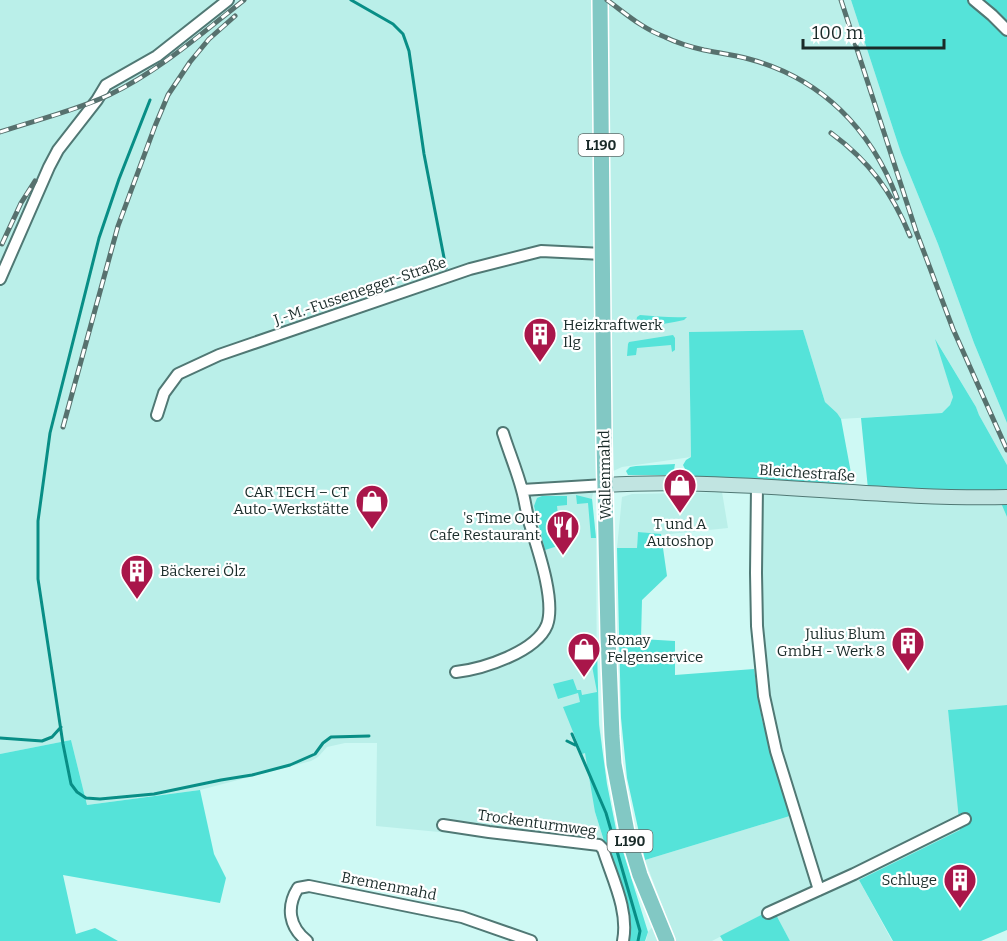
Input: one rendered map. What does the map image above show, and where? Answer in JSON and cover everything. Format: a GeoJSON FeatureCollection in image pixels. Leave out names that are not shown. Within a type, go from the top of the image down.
{"type":"FeatureCollection","features":[{"type":"Feature","properties":{"kind":"main road","name":"Wallenmahd"},"geometry":{"type":"LineString","coordinates":[[600,0],[605,485],[614,764],[633,852],[667,941]]}},
{"type":"Feature","properties":{"kind":"main road","name":"Bleichestraße"},"geometry":{"type":"LineString","coordinates":[[605,485],[679,483],[918,496],[1007,497]]}},
{"type":"Feature","properties":{"kind":"street"},"geometry":{"type":"LineString","coordinates":[[0,279],[58,150],[106,85],[157,56],[228,0]]}},
{"type":"Feature","properties":{"kind":"street"},"geometry":{"type":"LineString","coordinates":[[974,0],[1007,30]]}},
{"type":"Feature","properties":{"kind":"street","name":"J.-M.-Fussenegger-Straße"},"geometry":{"type":"LineString","coordinates":[[157,415],[164,393],[178,374],[219,355],[470,269],[541,251],[603,254]]}},
{"type":"Feature","properties":{"kind":"street"},"geometry":{"type":"LineString","coordinates":[[456,672],[470,671],[516,655],[539,637],[546,626],[549,614],[548,590],[522,490],[503,433]]}},
{"type":"Feature","properties":{"kind":"street"},"geometry":{"type":"LineString","coordinates":[[522,490],[605,485]]}},
{"type":"Feature","properties":{"kind":"street"},"geometry":{"type":"LineString","coordinates":[[757,486],[757,626],[764,696],[776,751],[819,890]]}},
{"type":"Feature","properties":{"kind":"street"},"geometry":{"type":"LineString","coordinates":[[768,913],[965,819]]}},
{"type":"Feature","properties":{"kind":"street","name":"Trockenturmweg"},"geometry":{"type":"LineString","coordinates":[[443,825],[599,845],[603,849],[623,910],[625,922],[623,941]]}},
{"type":"Feature","properties":{"kind":"street","name":"Bremenmahd"},"geometry":{"type":"LineString","coordinates":[[307,941],[299,935],[292,921],[291,909],[293,896],[298,888],[309,886],[462,917],[531,941]]}},
{"type":"Feature","properties":{"kind":"shaded area"},"geometry":{"type":"Polygon","coordinates":[[[0,0],[851,0],[901,153],[1007,423],[1007,465],[937,342],[953,397],[950,405],[942,413],[840,419],[825,402],[803,330],[689,332],[691,457],[622,467],[596,479],[592,498],[596,538],[597,700],[602,746],[595,812],[606,848],[376,826],[377,743],[345,743],[327,747],[311,761],[200,790],[87,805],[71,740],[0,754],[0,0]]]}},
{"type":"Feature","properties":{"kind":"shaded area"},"geometry":{"type":"Polygon","coordinates":[[[851,0],[1007,0],[1007,423],[901,153],[851,0]]]}},
{"type":"Feature","properties":{"kind":"shaded area"},"geometry":{"type":"Polygon","coordinates":[[[640,315],[687,317],[684,320],[648,325],[636,323],[640,315]]]}},
{"type":"Feature","properties":{"kind":"shaded area"},"geometry":{"type":"Polygon","coordinates":[[[803,330],[825,402],[841,419],[851,473],[849,481],[843,485],[696,476],[687,473],[683,465],[691,457],[689,332],[803,330]]]}},
{"type":"Feature","properties":{"kind":"shaded area"},"geometry":{"type":"Polygon","coordinates":[[[673,335],[675,350],[672,352],[671,345],[637,348],[636,355],[627,356],[629,342],[673,335]]]}},
{"type":"Feature","properties":{"kind":"shaded area"},"geometry":{"type":"Polygon","coordinates":[[[935,339],[976,407],[1007,465],[1007,517],[998,496],[868,489],[861,418],[942,413],[950,405],[953,397],[935,339]]]}},
{"type":"Feature","properties":{"kind":"shaded area"},"geometry":{"type":"Polygon","coordinates":[[[675,464],[674,470],[667,475],[628,475],[626,471],[636,466],[675,464]]]}},
{"type":"Feature","properties":{"kind":"shaded area"},"geometry":{"type":"Polygon","coordinates":[[[752,479],[843,485],[868,489],[998,496],[1007,517],[1007,705],[948,710],[961,830],[859,880],[892,941],[790,941],[773,909],[712,941],[646,941],[648,932],[665,913],[645,860],[793,815],[762,720],[754,669],[752,479]]]}},
{"type":"Feature","properties":{"kind":"shaded area"},"geometry":{"type":"Polygon","coordinates":[[[722,492],[728,528],[660,535],[638,532],[637,548],[617,548],[622,497],[632,494],[722,492]]]}},
{"type":"Feature","properties":{"kind":"shaded area"},"geometry":{"type":"Polygon","coordinates":[[[576,495],[592,499],[596,538],[591,538],[588,503],[577,504],[576,495]]]}},
{"type":"Feature","properties":{"kind":"shaded area"},"geometry":{"type":"Polygon","coordinates":[[[567,496],[567,505],[557,506],[561,545],[545,550],[534,506],[537,498],[567,496]]]}},
{"type":"Feature","properties":{"kind":"shaded area"},"geometry":{"type":"Polygon","coordinates":[[[638,532],[661,534],[667,576],[642,600],[641,639],[675,641],[675,675],[754,669],[762,720],[793,815],[645,860],[627,778],[621,718],[617,548],[637,548],[638,532]]]}},
{"type":"Feature","properties":{"kind":"shaded area"},"geometry":{"type":"Polygon","coordinates":[[[597,648],[599,725],[607,784],[616,829],[648,932],[645,941],[628,941],[627,915],[595,812],[585,753],[582,754],[563,707],[580,702],[578,693],[558,699],[553,684],[573,679],[577,690],[581,690],[582,695],[597,692],[589,650],[597,648]]]}},
{"type":"Feature","properties":{"kind":"shaded area"},"geometry":{"type":"Polygon","coordinates":[[[1007,705],[1007,930],[981,941],[893,941],[859,880],[960,830],[948,710],[1007,705]]]}},
{"type":"Feature","properties":{"kind":"shaded area"},"geometry":{"type":"Polygon","coordinates":[[[71,740],[87,805],[200,790],[214,854],[226,878],[220,903],[63,875],[76,934],[95,928],[118,941],[0,941],[0,754],[71,740]]]}},
{"type":"Feature","properties":{"kind":"shaded area"},"geometry":{"type":"Polygon","coordinates":[[[773,909],[790,941],[723,941],[720,936],[773,909]]]}},
{"type":"Feature","properties":{"kind":"waterway"},"geometry":{"type":"LineString","coordinates":[[351,0],[393,24],[403,34],[409,51],[424,154],[446,268]]}},
{"type":"Feature","properties":{"kind":"waterway"},"geometry":{"type":"LineString","coordinates":[[150,100],[99,238],[50,433],[38,521],[38,579],[71,784],[86,798],[100,799],[154,794],[252,775],[290,765],[315,754],[331,737],[369,736]]}},
{"type":"Feature","properties":{"kind":"waterway"},"geometry":{"type":"LineString","coordinates":[[0,738],[42,741],[52,737],[61,727]]}},
{"type":"Feature","properties":{"kind":"waterway"},"geometry":{"type":"LineString","coordinates":[[572,734],[606,813],[640,931],[638,941]]}},
{"type":"Feature","properties":{"kind":"waterway"},"geometry":{"type":"LineString","coordinates":[[567,741],[575,745]]}},
{"type":"Feature","properties":{"kind":"railway"},"geometry":{"type":"LineString","coordinates":[[0,132],[109,95],[145,75],[244,0]]}},
{"type":"Feature","properties":{"kind":"railway"},"geometry":{"type":"LineString","coordinates":[[607,0],[657,34],[689,46],[775,68],[821,93],[858,129],[873,150],[897,198]]}},
{"type":"Feature","properties":{"kind":"railway"},"geometry":{"type":"LineString","coordinates":[[841,0],[916,231],[953,329],[1007,450]]}},
{"type":"Feature","properties":{"kind":"railway"},"geometry":{"type":"LineString","coordinates":[[63,427],[118,226],[155,126],[168,95],[190,62],[209,39],[235,16]]}},
{"type":"Feature","properties":{"kind":"railway"},"geometry":{"type":"LineString","coordinates":[[831,133],[857,155],[878,179],[895,205],[910,236]]}},
{"type":"Feature","properties":{"kind":"railway"},"geometry":{"type":"LineString","coordinates":[[2,244],[21,203],[35,181]]}},
{"type":"Feature","properties":{"kind":"place","name":"Heizkraftwerk Ilg"},"geometry":{"type":"Point","coordinates":[540,363]}},
{"type":"Feature","properties":{"kind":"place","name":"T und A Autoshop"},"geometry":{"type":"Point","coordinates":[680,514]}},
{"type":"Feature","properties":{"kind":"place","name":"CAR TECH – CT Auto-Werkstätte"},"geometry":{"type":"Point","coordinates":[372,530]}},
{"type":"Feature","properties":{"kind":"place","name":"'s Time Out Cafe Restaurant"},"geometry":{"type":"Point","coordinates":[563,556]}},
{"type":"Feature","properties":{"kind":"place","name":"Bäckerei Ölz"},"geometry":{"type":"Point","coordinates":[137,600]}},
{"type":"Feature","properties":{"kind":"place","name":"Julius Blum GmbH - Werk 8"},"geometry":{"type":"Point","coordinates":[908,672]}},
{"type":"Feature","properties":{"kind":"place","name":"Ronay Felgenservice"},"geometry":{"type":"Point","coordinates":[584,678]}},
{"type":"Feature","properties":{"kind":"place","name":"Schluge"},"geometry":{"type":"Point","coordinates":[960,909]}}]}
